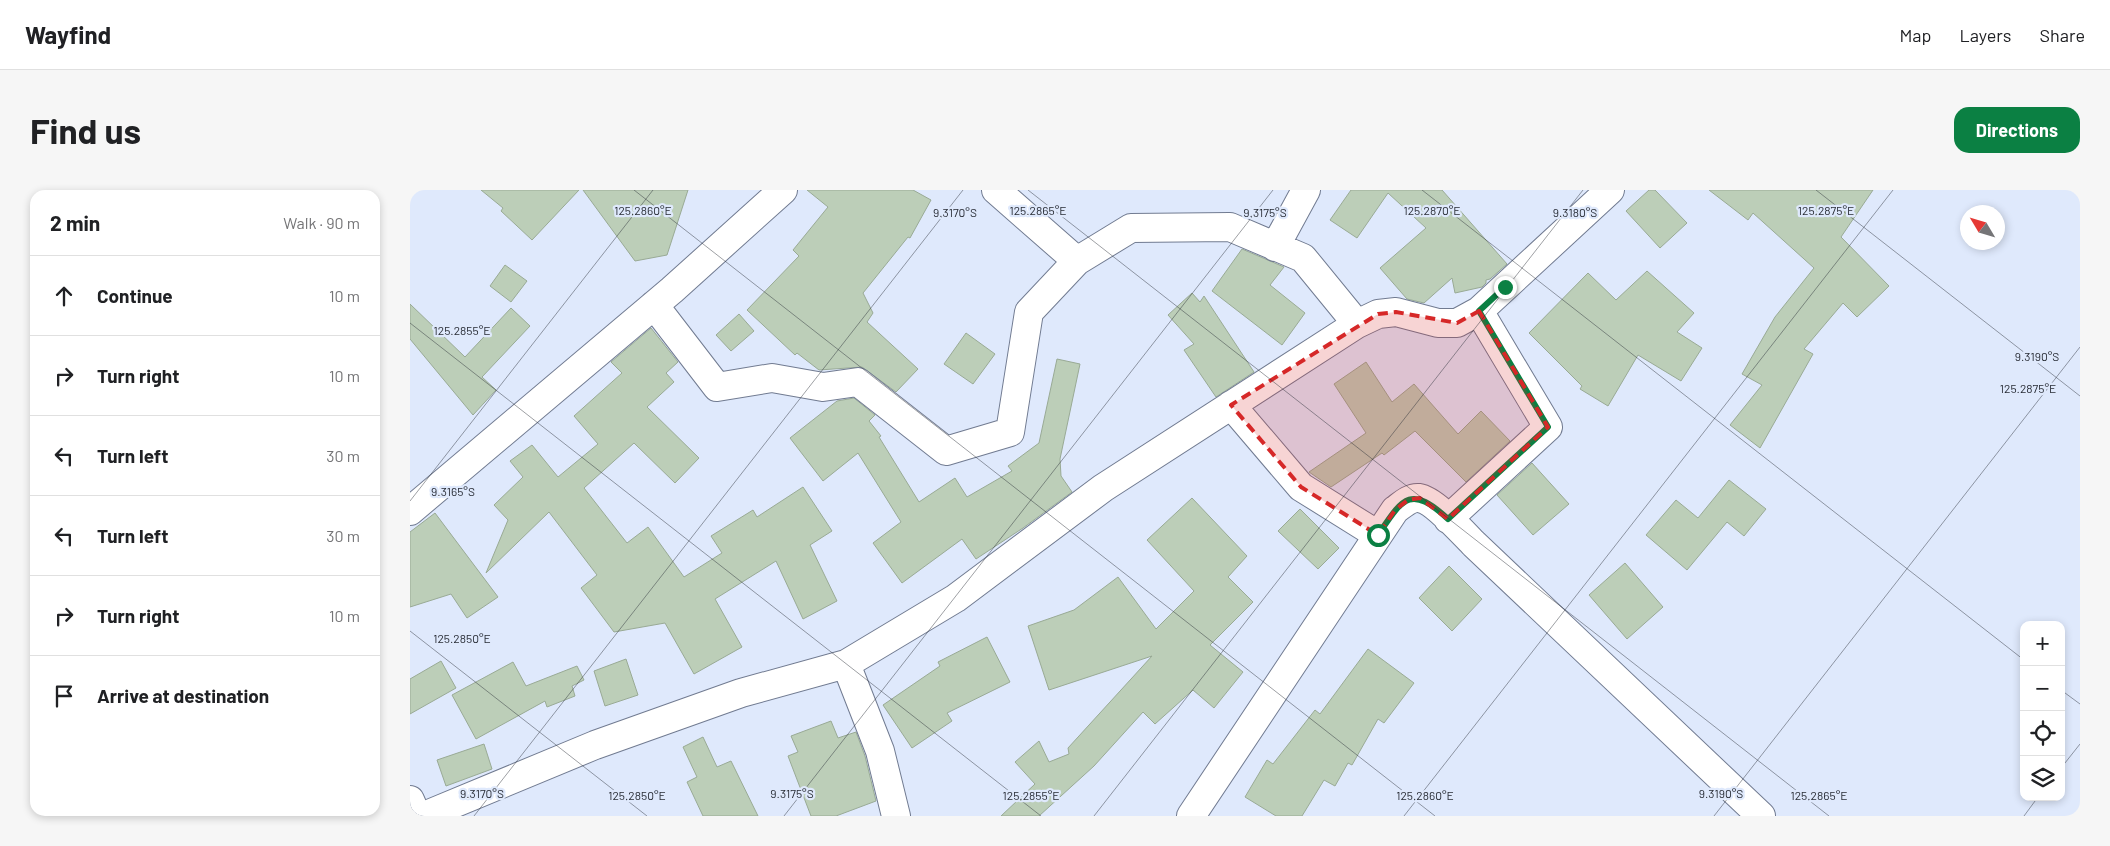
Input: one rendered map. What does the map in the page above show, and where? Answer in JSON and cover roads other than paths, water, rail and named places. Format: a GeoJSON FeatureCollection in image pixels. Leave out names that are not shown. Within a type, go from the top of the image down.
{"type":"FeatureCollection","features":[{"type":"Feature","properties":{"kind":"street"},"geometry":{"type":"LineString","coordinates":[[410,511],[654,305],[783,190]]}},
{"type":"Feature","properties":{"kind":"street"},"geometry":{"type":"LineString","coordinates":[[996,190],[1078,261]]}},
{"type":"Feature","properties":{"kind":"street"},"geometry":{"type":"LineString","coordinates":[[1275,247],[1306,190]]}},
{"type":"Feature","properties":{"kind":"street"},"geometry":{"type":"LineString","coordinates":[[424,816],[594,745],[741,693],[846,664],[956,598],[1103,488],[1358,324],[1378,314],[1396,312],[1438,322],[1457,323],[1479,311],[1610,190]]}},
{"type":"Feature","properties":{"kind":"street"},"geometry":{"type":"LineString","coordinates":[[654,305],[716,386],[772,378],[823,387],[858,382],[946,451],[1010,432],[1029,312],[1078,261],[1131,228],[1230,227],[1303,258],[1358,324]]}},
{"type":"Feature","properties":{"kind":"street"},"geometry":{"type":"LineString","coordinates":[[1448,519],[1548,427],[1479,311]]}},
{"type":"Feature","properties":{"kind":"street"},"geometry":{"type":"LineString","coordinates":[[1231,404],[1301,487],[1378,535]]}},
{"type":"Feature","properties":{"kind":"street"},"geometry":{"type":"LineString","coordinates":[[1191,816],[1395,510],[1408,500],[1420,498],[1432,505],[1448,519],[1761,816]]}},
{"type":"Feature","properties":{"kind":"street"},"geometry":{"type":"LineString","coordinates":[[846,664],[880,751],[896,816]]}},
{"type":"Feature","properties":{"kind":"street"},"geometry":{"type":"LineString","coordinates":[[410,800],[417,816]]}}]}
